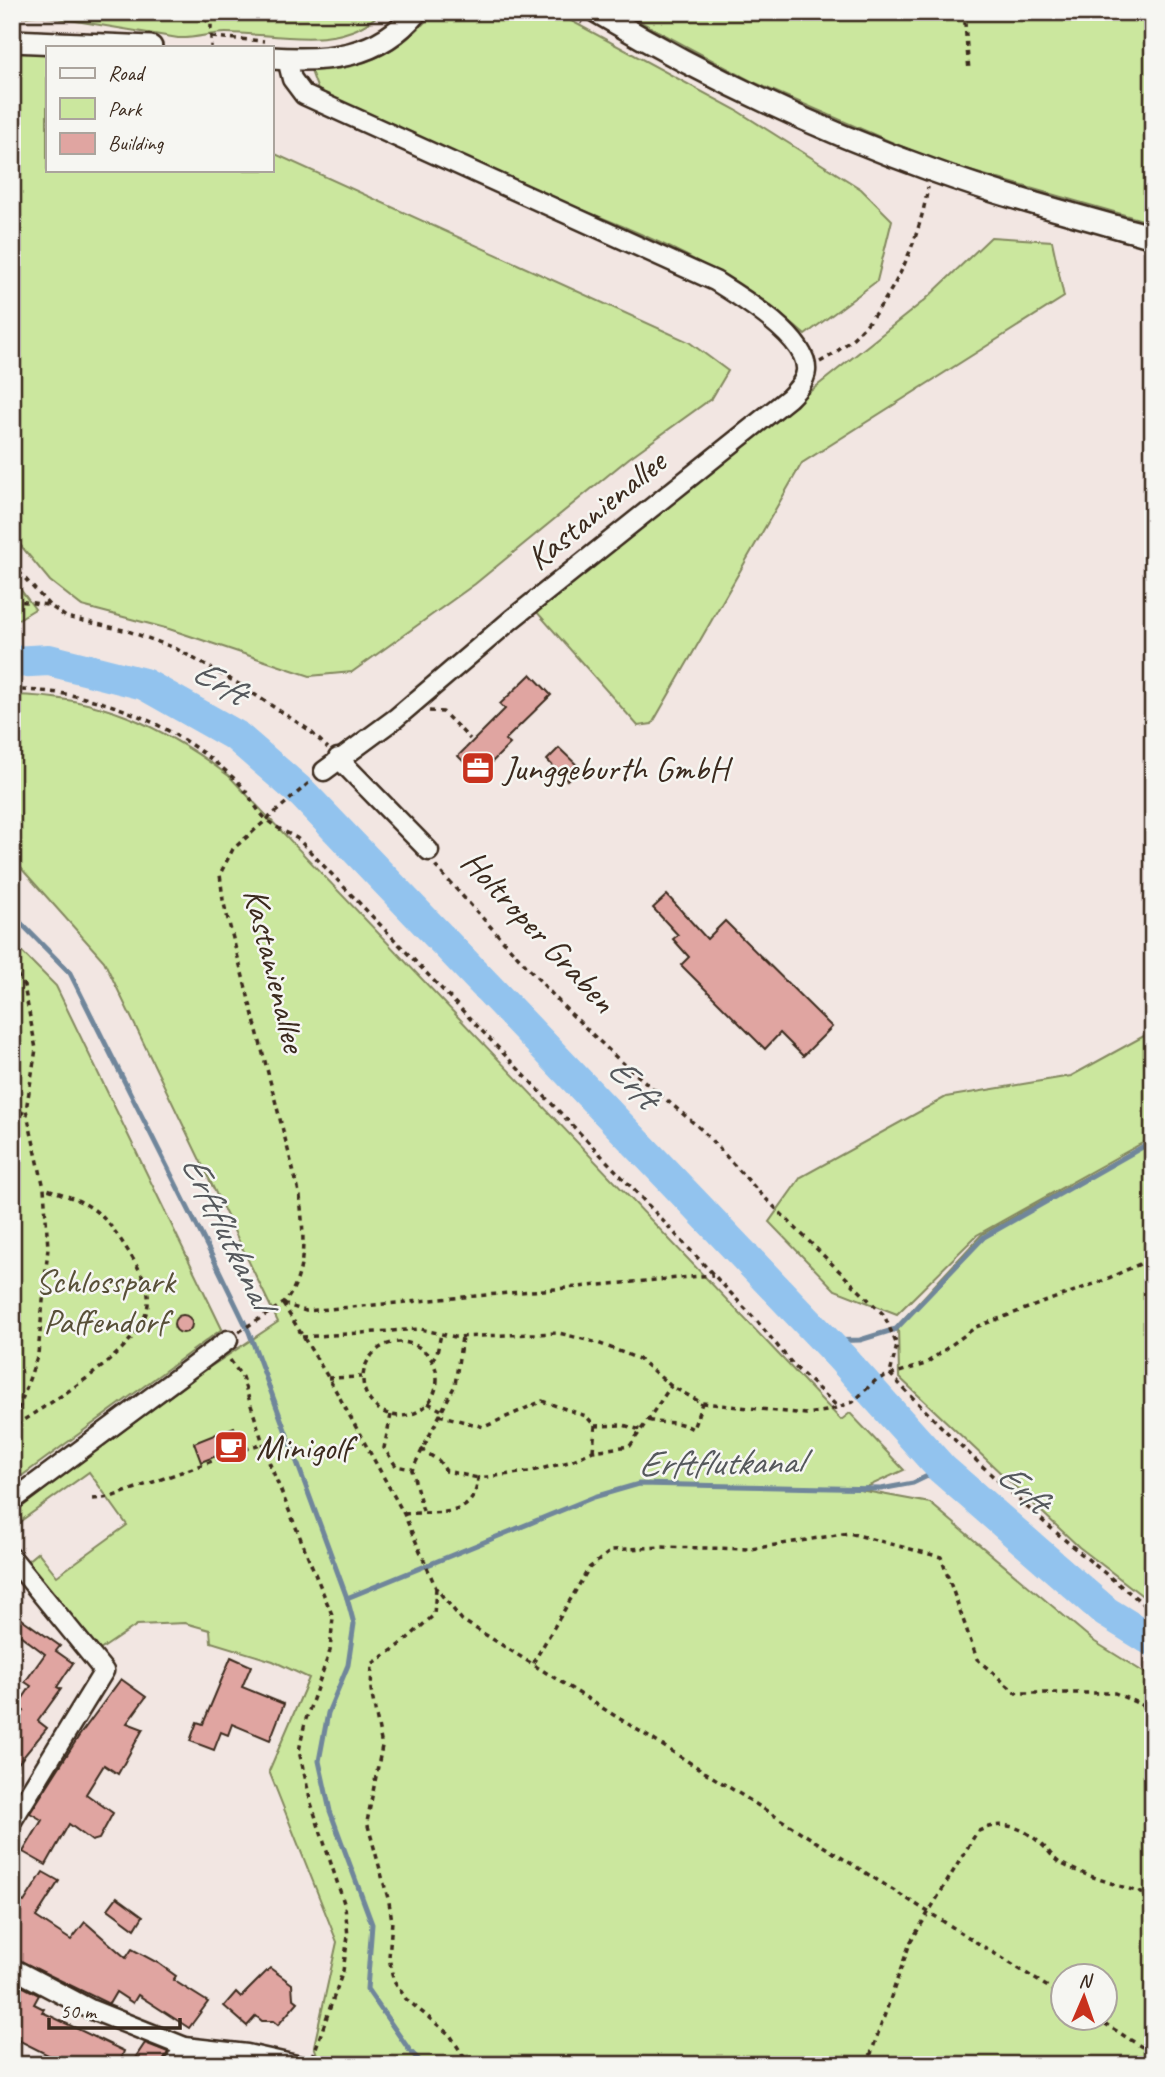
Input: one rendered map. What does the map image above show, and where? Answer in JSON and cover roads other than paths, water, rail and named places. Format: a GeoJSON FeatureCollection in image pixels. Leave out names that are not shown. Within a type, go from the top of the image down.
{"type":"FeatureCollection","features":[{"type":"Feature","properties":{"kind":"main road"},"geometry":{"type":"LineString","coordinates":[[278,53],[335,58],[378,47],[416,12]]}},
{"type":"Feature","properties":{"kind":"main road"},"geometry":{"type":"LineString","coordinates":[[597,12],[745,91],[861,142],[1015,199],[1153,237]]}},
{"type":"Feature","properties":{"kind":"main road"},"geometry":{"type":"LineString","coordinates":[[12,41],[128,46]]}},
{"type":"Feature","properties":{"kind":"street","name":"Kastanienallee"},"geometry":{"type":"LineString","coordinates":[[278,53],[304,95],[715,281],[748,301],[783,331],[801,351],[806,370],[801,385],[789,398],[512,619],[406,709],[324,771]]}},
{"type":"Feature","properties":{"kind":"street","name":"Holtroper Graben"},"geometry":{"type":"LineString","coordinates":[[338,758],[429,851]]}},
{"type":"Feature","properties":{"kind":"street"},"geometry":{"type":"LineString","coordinates":[[12,1501],[224,1344]]}},
{"type":"Feature","properties":{"kind":"street"},"geometry":{"type":"LineString","coordinates":[[12,1558],[104,1671],[12,1821]]}},
{"type":"Feature","properties":{"kind":"street"},"geometry":{"type":"LineString","coordinates":[[12,1968],[90,2009],[186,2047],[247,2054],[296,2065]]}},
{"type":"Feature","properties":{"kind":"street"},"geometry":{"type":"LineString","coordinates":[[173,2065],[186,2047]]}},
{"type":"Feature","properties":{"kind":"waterway","name":"Erft"},"geometry":{"type":"LineString","coordinates":[[12,662],[49,660],[144,684],[236,736],[303,794],[841,1357],[942,1469],[1106,1612],[1153,1641]]}},
{"type":"Feature","properties":{"kind":"waterway","name":"Erftflutkanal"},"geometry":{"type":"LineString","coordinates":[[12,914],[70,973],[216,1264],[249,1332],[347,1598],[354,1624],[348,1665],[328,1713],[319,1761],[330,1811],[372,1924],[367,1989],[410,2051],[424,2065]]}},
{"type":"Feature","properties":{"kind":"waterway"},"geometry":{"type":"LineString","coordinates":[[823,1341],[860,1340],[896,1329],[984,1237],[1153,1141]]}},
{"type":"Feature","properties":{"kind":"waterway","name":"Erftflutkanal"},"geometry":{"type":"LineString","coordinates":[[347,1598],[594,1497],[639,1484],[881,1489],[913,1483],[942,1469]]}},
{"type":"Feature","properties":{"kind":"place","name":"Junggeburth GmbH"},"geometry":{"type":"Point","coordinates":[478,768]}},
{"type":"Feature","properties":{"kind":"place","name":"Minigolf"},"geometry":{"type":"Point","coordinates":[231,1447]}},
{"type":"Feature","properties":{"kind":"park label","name":"Schlosspark Paffendorf"},"geometry":{"type":"Point","coordinates":[105,1301]}}]}
